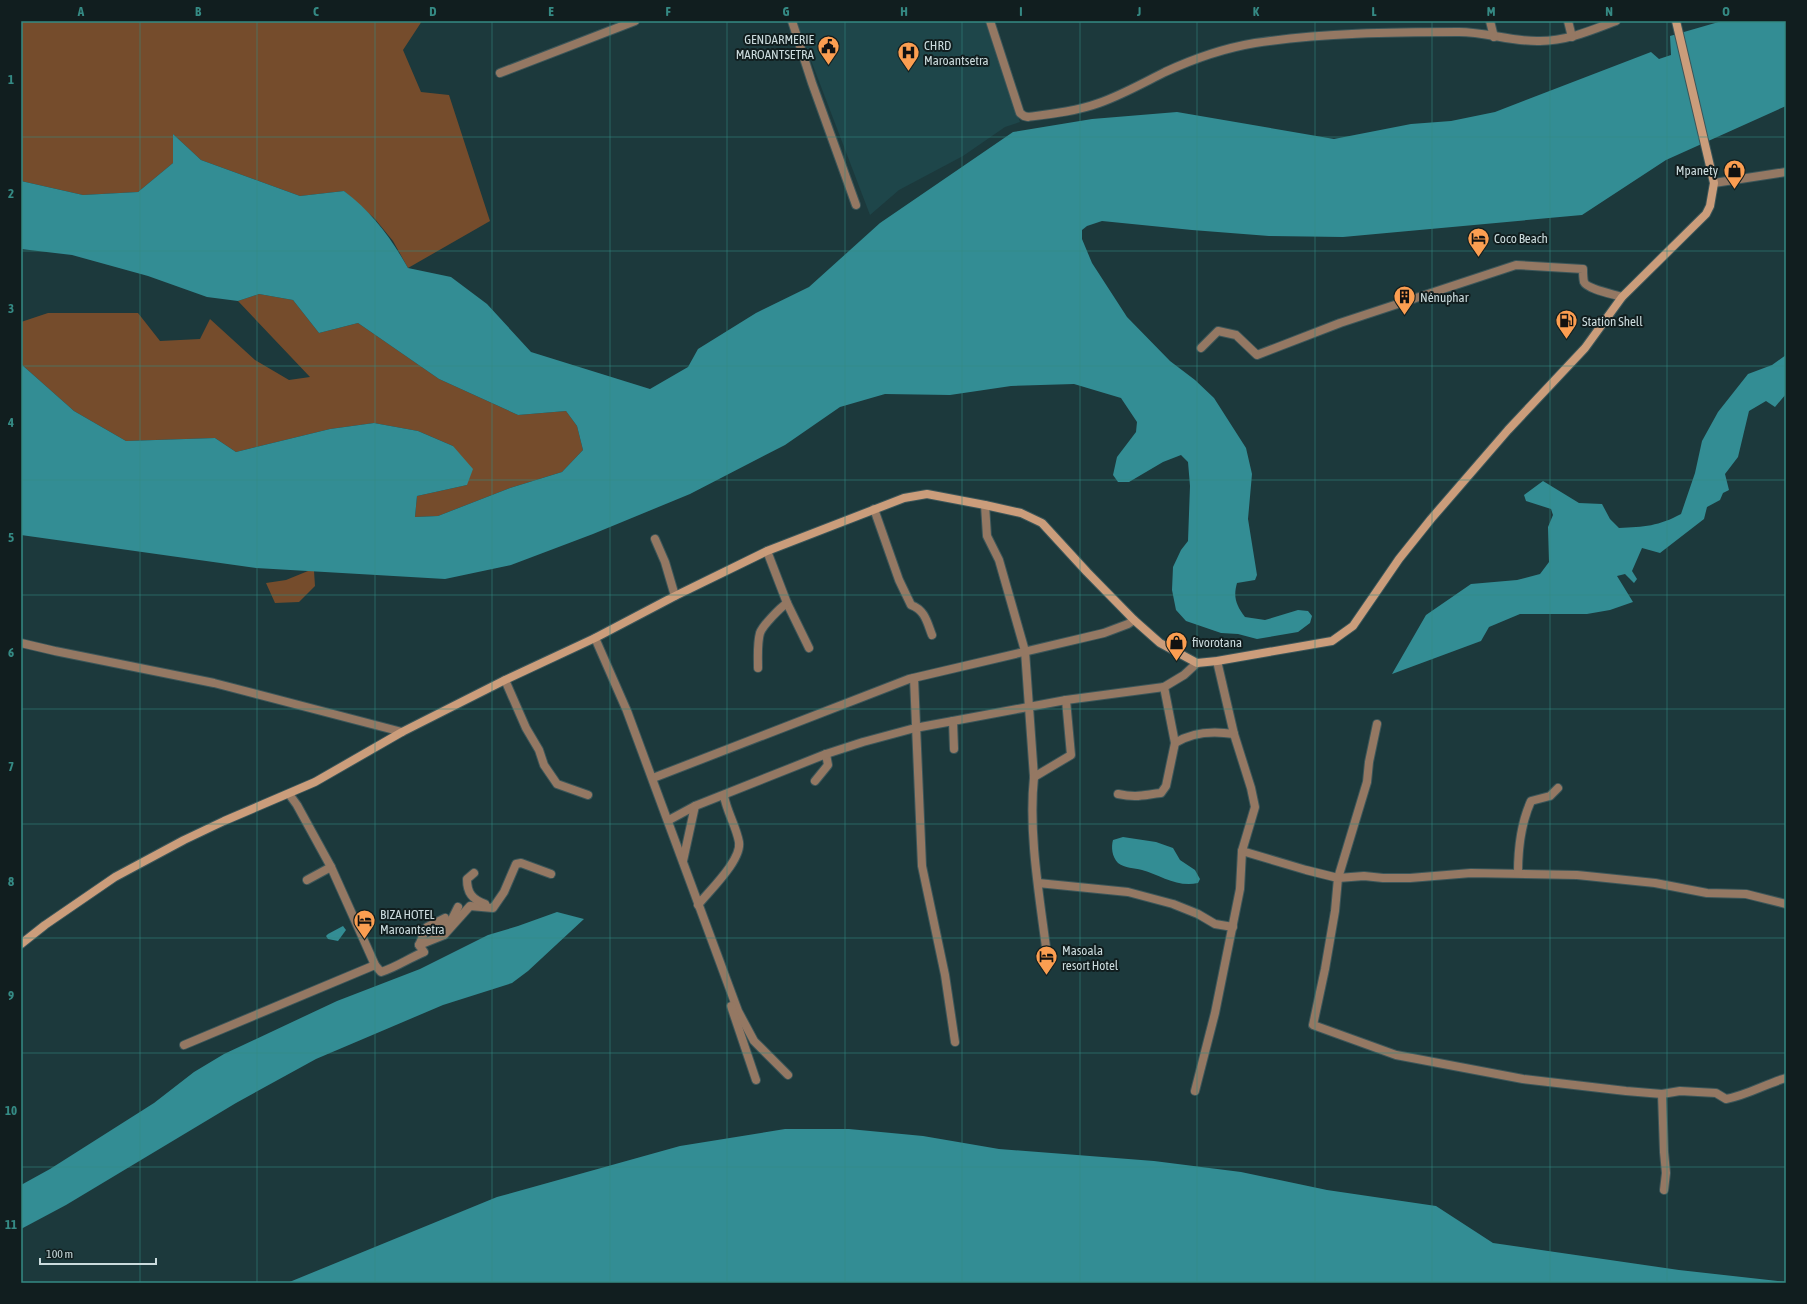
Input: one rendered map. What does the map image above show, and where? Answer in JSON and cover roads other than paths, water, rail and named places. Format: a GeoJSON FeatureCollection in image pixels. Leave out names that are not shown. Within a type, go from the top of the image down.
{"type":"FeatureCollection","features":[{"type":"Feature","properties":{"kind":"main road"},"geometry":{"type":"LineString","coordinates":[[21,944],[45,925],[115,877],[224,821],[315,782],[402,732],[505,680],[595,638],[675,596],[767,551],[904,498],[927,494],[1021,513],[1042,523],[1086,572],[1134,620],[1160,643],[1197,663],[1217,661],[1332,641],[1353,626],[1399,559],[1431,519],[1508,430],[1585,348],[1622,298],[1706,214],[1710,206],[1714,183],[1676,21]]}},
{"type":"Feature","properties":{"kind":"street"},"geometry":{"type":"LineString","coordinates":[[500,73],[635,21]]}},
{"type":"Feature","properties":{"kind":"street"},"geometry":{"type":"LineString","coordinates":[[792,21],[812,83],[856,205]]}},
{"type":"Feature","properties":{"kind":"street"},"geometry":{"type":"LineString","coordinates":[[990,21],[1020,113],[1028,117],[1098,104],[1193,61],[1231,48],[1254,44],[1308,37],[1460,32],[1539,41],[1572,37],[1616,21]]}},
{"type":"Feature","properties":{"kind":"street"},"geometry":{"type":"LineString","coordinates":[[1490,21],[1494,37]]}},
{"type":"Feature","properties":{"kind":"street"},"geometry":{"type":"LineString","coordinates":[[1568,21],[1572,37]]}},
{"type":"Feature","properties":{"kind":"street"},"geometry":{"type":"LineString","coordinates":[[1714,183],[1786,172]]}},
{"type":"Feature","properties":{"kind":"street"},"geometry":{"type":"LineString","coordinates":[[1201,348],[1218,331],[1236,335],[1257,355],[1340,323],[1516,265],[1583,269],[1584,283],[1590,288],[1622,298]]}},
{"type":"Feature","properties":{"kind":"street"},"geometry":{"type":"LineString","coordinates":[[985,505],[987,536],[999,560],[1025,651],[1034,777],[1032,797],[1038,883],[1047,955]]}},
{"type":"Feature","properties":{"kind":"street"},"geometry":{"type":"LineString","coordinates":[[874,509],[899,580],[911,605],[919,608],[925,615],[932,635]]}},
{"type":"Feature","properties":{"kind":"street"},"geometry":{"type":"LineString","coordinates":[[655,539],[665,562],[675,596]]}},
{"type":"Feature","properties":{"kind":"street"},"geometry":{"type":"LineString","coordinates":[[767,551],[787,603],[809,648]]}},
{"type":"Feature","properties":{"kind":"street"},"geometry":{"type":"LineString","coordinates":[[758,668],[760,632],[776,611],[787,603]]}},
{"type":"Feature","properties":{"kind":"street"},"geometry":{"type":"LineString","coordinates":[[653,778],[914,678],[1104,633],[1128,624],[1134,620]]}},
{"type":"Feature","properties":{"kind":"street"},"geometry":{"type":"LineString","coordinates":[[595,638],[627,711],[653,778],[738,1012],[754,1041],[788,1075]]}},
{"type":"Feature","properties":{"kind":"street"},"geometry":{"type":"LineString","coordinates":[[21,643],[214,683],[402,732]]}},
{"type":"Feature","properties":{"kind":"street"},"geometry":{"type":"LineString","coordinates":[[1195,1091],[1215,1013],[1233,927],[1240,889],[1242,850],[1255,807],[1252,788],[1234,734],[1217,661]]}},
{"type":"Feature","properties":{"kind":"street"},"geometry":{"type":"LineString","coordinates":[[669,820],[695,806],[724,796],[826,754],[915,728],[1066,700],[1164,687],[1184,675],[1197,663]]}},
{"type":"Feature","properties":{"kind":"street"},"geometry":{"type":"LineString","coordinates":[[914,678],[922,866],[945,975],[955,1042]]}},
{"type":"Feature","properties":{"kind":"street"},"geometry":{"type":"LineString","coordinates":[[505,680],[526,728],[539,750],[544,765],[557,784],[588,795]]}},
{"type":"Feature","properties":{"kind":"street"},"geometry":{"type":"LineString","coordinates":[[1118,794],[1136,797],[1162,793],[1166,786],[1175,743],[1164,687]]}},
{"type":"Feature","properties":{"kind":"street"},"geometry":{"type":"LineString","coordinates":[[1034,777],[1071,755],[1066,700]]}},
{"type":"Feature","properties":{"kind":"street"},"geometry":{"type":"LineString","coordinates":[[953,721],[954,749]]}},
{"type":"Feature","properties":{"kind":"street"},"geometry":{"type":"LineString","coordinates":[[1377,724],[1369,762],[1367,782],[1338,878],[1335,911],[1313,1025],[1396,1055],[1522,1079],[1626,1091],[1662,1094],[1680,1092],[1716,1093],[1726,1099],[1744,1096],[1770,1083],[1786,1078]]}},
{"type":"Feature","properties":{"kind":"street"},"geometry":{"type":"LineString","coordinates":[[1175,743],[1182,738],[1209,732],[1219,731],[1234,734]]}},
{"type":"Feature","properties":{"kind":"street"},"geometry":{"type":"LineString","coordinates":[[815,780],[828,765],[826,754]]}},
{"type":"Feature","properties":{"kind":"street"},"geometry":{"type":"LineString","coordinates":[[1518,873],[1518,852],[1526,812],[1531,801],[1550,796],[1558,788]]}},
{"type":"Feature","properties":{"kind":"street"},"geometry":{"type":"LineString","coordinates":[[289,794],[298,805],[331,867],[375,965],[381,972],[392,969],[411,957],[424,952],[418,945]]}},
{"type":"Feature","properties":{"kind":"street"},"geometry":{"type":"LineString","coordinates":[[698,905],[733,864],[739,845],[735,826],[726,806],[724,796]]}},
{"type":"Feature","properties":{"kind":"street"},"geometry":{"type":"LineString","coordinates":[[683,861],[695,806]]}},
{"type":"Feature","properties":{"kind":"street"},"geometry":{"type":"LineString","coordinates":[[1242,850],[1306,870],[1338,878],[1364,876],[1383,878],[1471,872],[1577,875],[1655,883],[1707,893],[1746,894],[1786,904]]}},
{"type":"Feature","properties":{"kind":"street"},"geometry":{"type":"LineString","coordinates":[[493,908],[504,892],[516,864],[521,863],[550,874]]}},
{"type":"Feature","properties":{"kind":"street"},"geometry":{"type":"LineString","coordinates":[[307,880],[331,867]]}},
{"type":"Feature","properties":{"kind":"street"},"geometry":{"type":"LineString","coordinates":[[474,873],[467,879],[467,888],[476,901],[493,908]]}},
{"type":"Feature","properties":{"kind":"street"},"geometry":{"type":"LineString","coordinates":[[1038,883],[1128,892],[1173,904],[1198,914],[1215,924],[1233,927]]}},
{"type":"Feature","properties":{"kind":"street"},"geometry":{"type":"LineString","coordinates":[[418,945],[444,935],[470,906],[493,908]]}},
{"type":"Feature","properties":{"kind":"street"},"geometry":{"type":"LineString","coordinates":[[444,935],[458,908]]}},
{"type":"Feature","properties":{"kind":"street"},"geometry":{"type":"LineString","coordinates":[[418,945],[427,928],[445,918],[444,935]]}},
{"type":"Feature","properties":{"kind":"street"},"geometry":{"type":"LineString","coordinates":[[184,1045],[375,965]]}},
{"type":"Feature","properties":{"kind":"street"},"geometry":{"type":"LineString","coordinates":[[726,976],[733,1012],[756,1080]]}},
{"type":"Feature","properties":{"kind":"street"},"geometry":{"type":"LineString","coordinates":[[1662,1094],[1666,1174],[1664,1190]]}},
{"type":"Feature","properties":{"kind":"water"},"geometry":{"type":"Polygon","coordinates":[[[1722,21],[1786,21],[1786,106],[1666,160],[1582,215],[1343,237],[1269,236],[1102,221],[1087,226],[1082,230],[1082,239],[1092,263],[1127,317],[1170,361],[1195,380],[1214,398],[1246,448],[1252,474],[1248,519],[1257,575],[1255,580],[1237,583],[1235,597],[1237,605],[1245,617],[1265,620],[1298,610],[1308,611],[1312,616],[1310,623],[1298,632],[1257,639],[1238,634],[1221,633],[1186,621],[1176,610],[1172,590],[1173,567],[1181,550],[1188,541],[1190,486],[1188,462],[1181,455],[1163,462],[1129,482],[1118,482],[1113,475],[1117,457],[1136,432],[1137,422],[1121,398],[1074,384],[1011,386],[950,395],[885,394],[840,407],[785,445],[690,494],[593,534],[511,565],[445,579],[256,568],[21,535],[21,364],[74,411],[126,441],[215,438],[236,452],[330,429],[374,423],[418,431],[453,446],[473,469],[467,485],[417,496],[415,517],[438,516],[510,488],[562,472],[583,450],[577,426],[566,411],[518,415],[439,379],[358,323],[319,333],[293,300],[259,294],[238,301],[207,297],[148,276],[72,255],[21,249],[21,181],[83,195],[138,192],[173,163],[173,134],[201,160],[300,196],[344,191],[354,199],[380,226],[395,246],[408,268],[451,277],[487,304],[531,352],[650,389],[688,367],[698,349],[756,313],[809,287],[880,223],[1013,132],[1092,119],[1177,112],[1334,139],[1411,124],[1451,121],[1495,112],[1651,52],[1659,59],[1671,55],[1670,36],[1722,21]]]}},
{"type":"Feature","properties":{"kind":"water"},"geometry":{"type":"Polygon","coordinates":[[[1786,355],[1786,394],[1775,407],[1766,401],[1749,411],[1738,457],[1725,474],[1729,490],[1723,493],[1720,500],[1707,507],[1704,519],[1660,553],[1642,548],[1632,571],[1637,579],[1634,583],[1625,574],[1617,576],[1633,602],[1610,610],[1587,614],[1520,614],[1489,627],[1481,641],[1392,674],[1426,615],[1471,584],[1517,580],[1540,574],[1549,562],[1548,527],[1553,515],[1551,509],[1526,501],[1524,495],[1543,481],[1579,503],[1602,504],[1610,519],[1619,528],[1651,525],[1666,521],[1681,514],[1695,473],[1702,441],[1718,412],[1748,374],[1772,365],[1786,355]]]}},
{"type":"Feature","properties":{"kind":"water"},"geometry":{"type":"Polygon","coordinates":[[[1123,837],[1156,842],[1173,848],[1180,860],[1195,870],[1200,879],[1198,883],[1183,884],[1118,863],[1113,855],[1112,843],[1113,840],[1123,837]]]}},
{"type":"Feature","properties":{"kind":"water"},"geometry":{"type":"Polygon","coordinates":[[[557,912],[584,919],[528,971],[512,983],[443,1005],[316,1059],[236,1103],[66,1205],[21,1229],[21,1185],[50,1169],[154,1103],[194,1072],[224,1054],[337,1001],[420,969],[488,935],[557,912]]]}},
{"type":"Feature","properties":{"kind":"water"},"geometry":{"type":"Polygon","coordinates":[[[343,926],[346,930],[338,941],[328,939],[326,936],[328,934],[343,926]]]}},
{"type":"Feature","properties":{"kind":"water"},"geometry":{"type":"Polygon","coordinates":[[[785,1129],[849,1129],[923,1136],[999,1149],[1154,1161],[1241,1172],[1327,1190],[1436,1206],[1493,1243],[1679,1270],[1786,1283],[287,1283],[497,1197],[680,1146],[785,1129]]]}},
{"type":"Feature","properties":{"kind":"place","name":"GENDARMERIE MAROANTSETRA"},"geometry":{"type":"Point","coordinates":[829,66]}},
{"type":"Feature","properties":{"kind":"place","name":"CHRD Maroantsetra"},"geometry":{"type":"Point","coordinates":[909,72]}},
{"type":"Feature","properties":{"kind":"place","name":"Mpanety"},"geometry":{"type":"Point","coordinates":[1734,190]}},
{"type":"Feature","properties":{"kind":"place","name":"Coco Beach"},"geometry":{"type":"Point","coordinates":[1478,258]}},
{"type":"Feature","properties":{"kind":"place","name":"Nénuphar"},"geometry":{"type":"Point","coordinates":[1404,316]}},
{"type":"Feature","properties":{"kind":"place","name":"Station Shell"},"geometry":{"type":"Point","coordinates":[1567,340]}},
{"type":"Feature","properties":{"kind":"place","name":"fivorotana"},"geometry":{"type":"Point","coordinates":[1176,662]}},
{"type":"Feature","properties":{"kind":"place","name":"BIZA HOTEL Maroantsetra"},"geometry":{"type":"Point","coordinates":[364,940]}},
{"type":"Feature","properties":{"kind":"place","name":"Masoala resort Hotel"},"geometry":{"type":"Point","coordinates":[1047,976]}}]}
